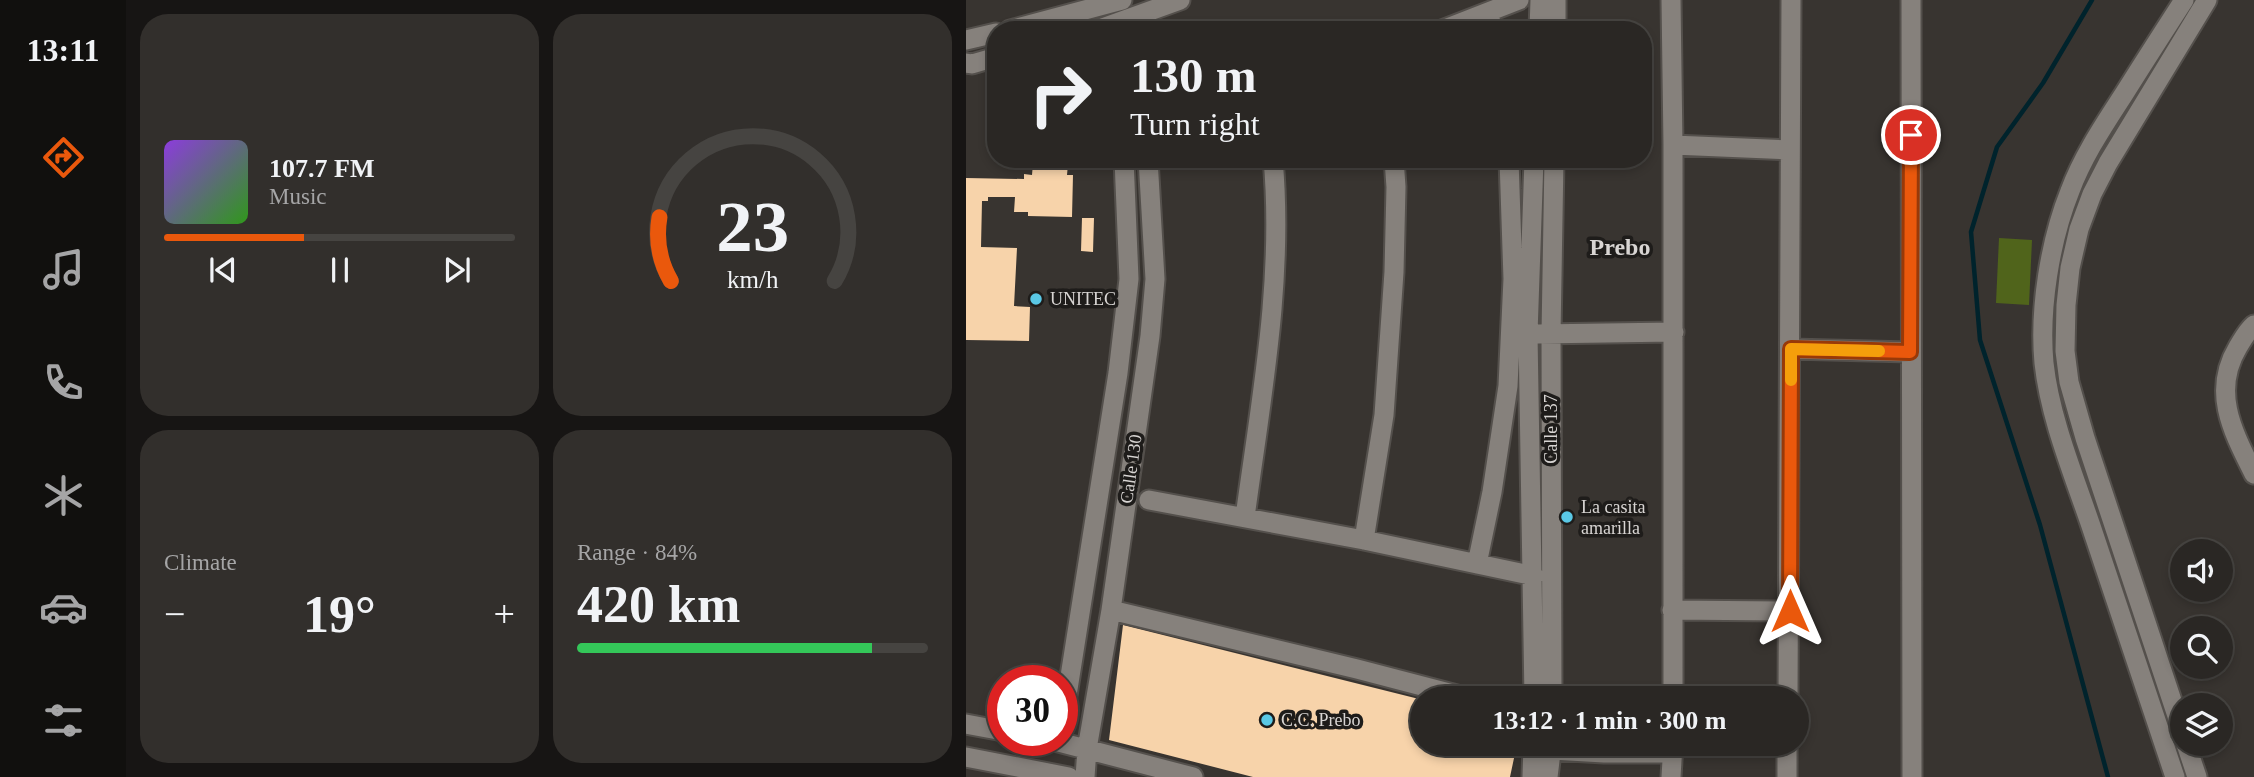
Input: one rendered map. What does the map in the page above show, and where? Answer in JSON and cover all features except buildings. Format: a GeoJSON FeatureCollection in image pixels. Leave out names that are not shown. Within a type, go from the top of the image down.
{"type":"FeatureCollection","features":[{"type":"Feature","properties":{"kind":"street"},"geometry":{"type":"LineString","coordinates":[[1038,21],[1088,5],[1116,11],[1180,0]]}},
{"type":"Feature","properties":{"kind":"street"},"geometry":{"type":"LineString","coordinates":[[1491,21],[1519,0]]}},
{"type":"Feature","properties":{"kind":"street"},"geometry":{"type":"LineString","coordinates":[[1539,21],[1540,0]]}},
{"type":"Feature","properties":{"kind":"street"},"geometry":{"type":"LineString","coordinates":[[1556,0],[1556,21]]}},
{"type":"Feature","properties":{"kind":"street"},"geometry":{"type":"LineString","coordinates":[[1671,0],[1673,686]]}},
{"type":"Feature","properties":{"kind":"street"},"geometry":{"type":"LineString","coordinates":[[1788,686],[1791,0]]}},
{"type":"Feature","properties":{"kind":"street"},"geometry":{"type":"LineString","coordinates":[[1911,0],[1913,777]]}},
{"type":"Feature","properties":{"kind":"street"},"geometry":{"type":"LineString","coordinates":[[2172,768],[2064,445],[2047,381],[2044,316],[2054,245],[2069,194],[2103,126],[2184,0]]}},
{"type":"Feature","properties":{"kind":"street"},"geometry":{"type":"LineString","coordinates":[[2170,695],[2069,382],[2065,351],[2066,305],[2070,268],[2079,229],[2092,194],[2122,139],[2207,0]]}},
{"type":"Feature","properties":{"kind":"street"},"geometry":{"type":"LineString","coordinates":[[966,40],[987,35]]}},
{"type":"Feature","properties":{"kind":"street"},"geometry":{"type":"LineString","coordinates":[[966,63],[987,60]]}},
{"type":"Feature","properties":{"kind":"street"},"geometry":{"type":"LineString","coordinates":[[2103,126],[2122,139]]}},
{"type":"Feature","properties":{"kind":"street"},"geometry":{"type":"LineString","coordinates":[[1673,145],[1790,150]]}},
{"type":"Feature","properties":{"kind":"street","name":"Calle 130"},"geometry":{"type":"LineString","coordinates":[[1070,665],[1118,373],[1129,279],[1124,168]]}},
{"type":"Feature","properties":{"kind":"street","name":"Calle 130"},"geometry":{"type":"LineString","coordinates":[[1085,777],[1087,749],[1111,610],[1150,336],[1155,279],[1149,168]]}},
{"type":"Feature","properties":{"kind":"street"},"geometry":{"type":"LineString","coordinates":[[1245,517],[1275,271],[1274,168]]}},
{"type":"Feature","properties":{"kind":"street"},"geometry":{"type":"LineString","coordinates":[[1364,540],[1384,415],[1394,272],[1395,168]]}},
{"type":"Feature","properties":{"kind":"street"},"geometry":{"type":"LineString","coordinates":[[1477,564],[1492,492],[1508,386],[1513,279],[1509,168]]}},
{"type":"Feature","properties":{"kind":"street"},"geometry":{"type":"LineString","coordinates":[[1534,168],[1528,334],[1534,686]]}},
{"type":"Feature","properties":{"kind":"street","name":"Calle 137"},"geometry":{"type":"LineString","coordinates":[[1552,686],[1551,334],[1554,168]]}},
{"type":"Feature","properties":{"kind":"street"},"geometry":{"type":"LineString","coordinates":[[2254,325],[2230,362],[2224,396],[2233,431],[2254,474]]}},
{"type":"Feature","properties":{"kind":"street"},"geometry":{"type":"LineString","coordinates":[[1528,334],[1674,332]]}},
{"type":"Feature","properties":{"kind":"street"},"geometry":{"type":"LineString","coordinates":[[1791,349],[1910,352]]}},
{"type":"Feature","properties":{"kind":"street"},"geometry":{"type":"LineString","coordinates":[[1149,500],[1364,540],[1534,576]]}},
{"type":"Feature","properties":{"kind":"street"},"geometry":{"type":"LineString","coordinates":[[1111,610],[1421,686]]}},
{"type":"Feature","properties":{"kind":"street"},"geometry":{"type":"LineString","coordinates":[[1672,610],[1790,611]]}},
{"type":"Feature","properties":{"kind":"street"},"geometry":{"type":"LineString","coordinates":[[966,724],[987,728]]}},
{"type":"Feature","properties":{"kind":"street"},"geometry":{"type":"LineString","coordinates":[[1078,745],[1193,777]]}},
{"type":"Feature","properties":{"kind":"street","name":"Calle 130"},"geometry":{"type":"LineString","coordinates":[[1058,756],[1058,776]]}},
{"type":"Feature","properties":{"kind":"street"},"geometry":{"type":"LineString","coordinates":[[1532,777],[1541,756]]}},
{"type":"Feature","properties":{"kind":"street"},"geometry":{"type":"LineString","coordinates":[[1547,756],[1548,777]]}},
{"type":"Feature","properties":{"kind":"street"},"geometry":{"type":"LineString","coordinates":[[1671,777],[1672,756]]}},
{"type":"Feature","properties":{"kind":"street"},"geometry":{"type":"LineString","coordinates":[[1787,756],[1787,777]]}},
{"type":"Feature","properties":{"kind":"street"},"geometry":{"type":"LineString","coordinates":[[2190,756],[2197,777]]}},
{"type":"Feature","properties":{"kind":"street"},"geometry":{"type":"LineString","coordinates":[[966,757],[1058,776]]}},
{"type":"Feature","properties":{"kind":"green space"},"geometry":{"type":"Polygon","coordinates":[[[1999,238],[2032,240],[2029,305],[1996,303],[1999,238]]]}},
{"type":"Feature","properties":{"kind":"waterway"},"geometry":{"type":"LineString","coordinates":[[2092,0],[2043,83],[1997,147],[1971,232],[1980,340],[2040,525],[2108,777]]}},
{"type":"Feature","properties":{"kind":"slow traffic"},"geometry":{"type":"LineString","coordinates":[[1791,380],[1791,349],[1879,351]]}},
{"type":"Feature","properties":{"kind":"place","name":"UNITEC"},"geometry":{"type":"Point","coordinates":[1036,299]}},
{"type":"Feature","properties":{"kind":"place","name":"La casita amarilla"},"geometry":{"type":"Point","coordinates":[1567,517]}},
{"type":"Feature","properties":{"kind":"place","name":"C.C. Prebo"},"geometry":{"type":"Point","coordinates":[1267,720]}},
{"type":"Feature","properties":{"kind":"district","name":"Prebo"},"geometry":{"type":"Point","coordinates":[1620,247]}},
{"type":"Feature","properties":{"kind":"route"},"geometry":{"type":"LineString","coordinates":[[1790,611],[1791,349],[1910,352],[1911,135]]}}]}
